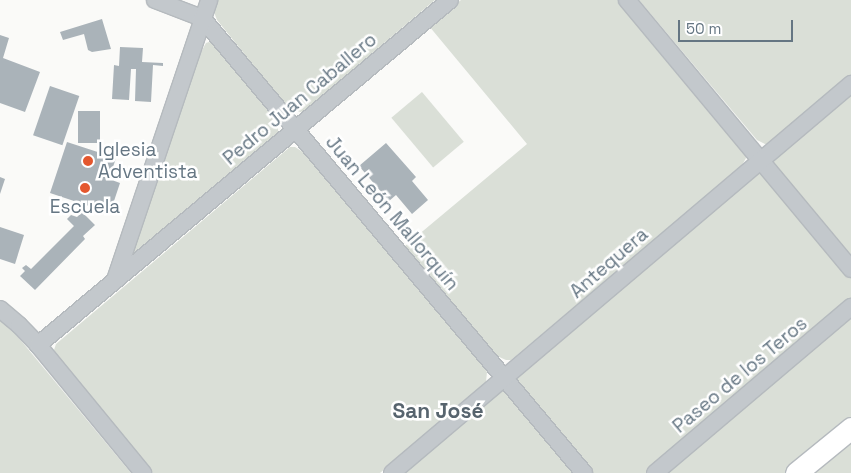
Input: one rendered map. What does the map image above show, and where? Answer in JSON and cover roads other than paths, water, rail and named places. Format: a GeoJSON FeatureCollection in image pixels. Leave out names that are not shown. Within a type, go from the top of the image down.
{"type":"FeatureCollection","features":[{"type":"Feature","properties":{"kind":"main road"},"geometry":{"type":"LineString","coordinates":[[796,473],[851,428]]}},
{"type":"Feature","properties":{"kind":"street","name":"Juan León Mallorquín"},"geometry":{"type":"LineString","coordinates":[[155,0],[202,18],[584,473]]}},
{"type":"Feature","properties":{"kind":"street"},"geometry":{"type":"LineString","coordinates":[[116,280],[208,0]]}},
{"type":"Feature","properties":{"kind":"street","name":"Pedro Juan Caballero"},"geometry":{"type":"LineString","coordinates":[[38,345],[450,0]]}},
{"type":"Feature","properties":{"kind":"street"},"geometry":{"type":"LineString","coordinates":[[627,0],[851,269]]}},
{"type":"Feature","properties":{"kind":"street","name":"Antequera"},"geometry":{"type":"LineString","coordinates":[[392,473],[851,84]]}},
{"type":"Feature","properties":{"kind":"street","name":"Paseo de los Teros"},"geometry":{"type":"LineString","coordinates":[[655,473],[851,307]]}},
{"type":"Feature","properties":{"kind":"street"},"geometry":{"type":"LineString","coordinates":[[0,309],[38,345],[143,473]]}},
{"type":"Feature","properties":{"kind":"place","name":"Iglesia Adventista"},"geometry":{"type":"Point","coordinates":[88,161]}},
{"type":"Feature","properties":{"kind":"place","name":"Escuela"},"geometry":{"type":"Point","coordinates":[85,188]}},
{"type":"Feature","properties":{"kind":"district","name":"San José"},"geometry":{"type":"Point","coordinates":[438,411]}}]}
